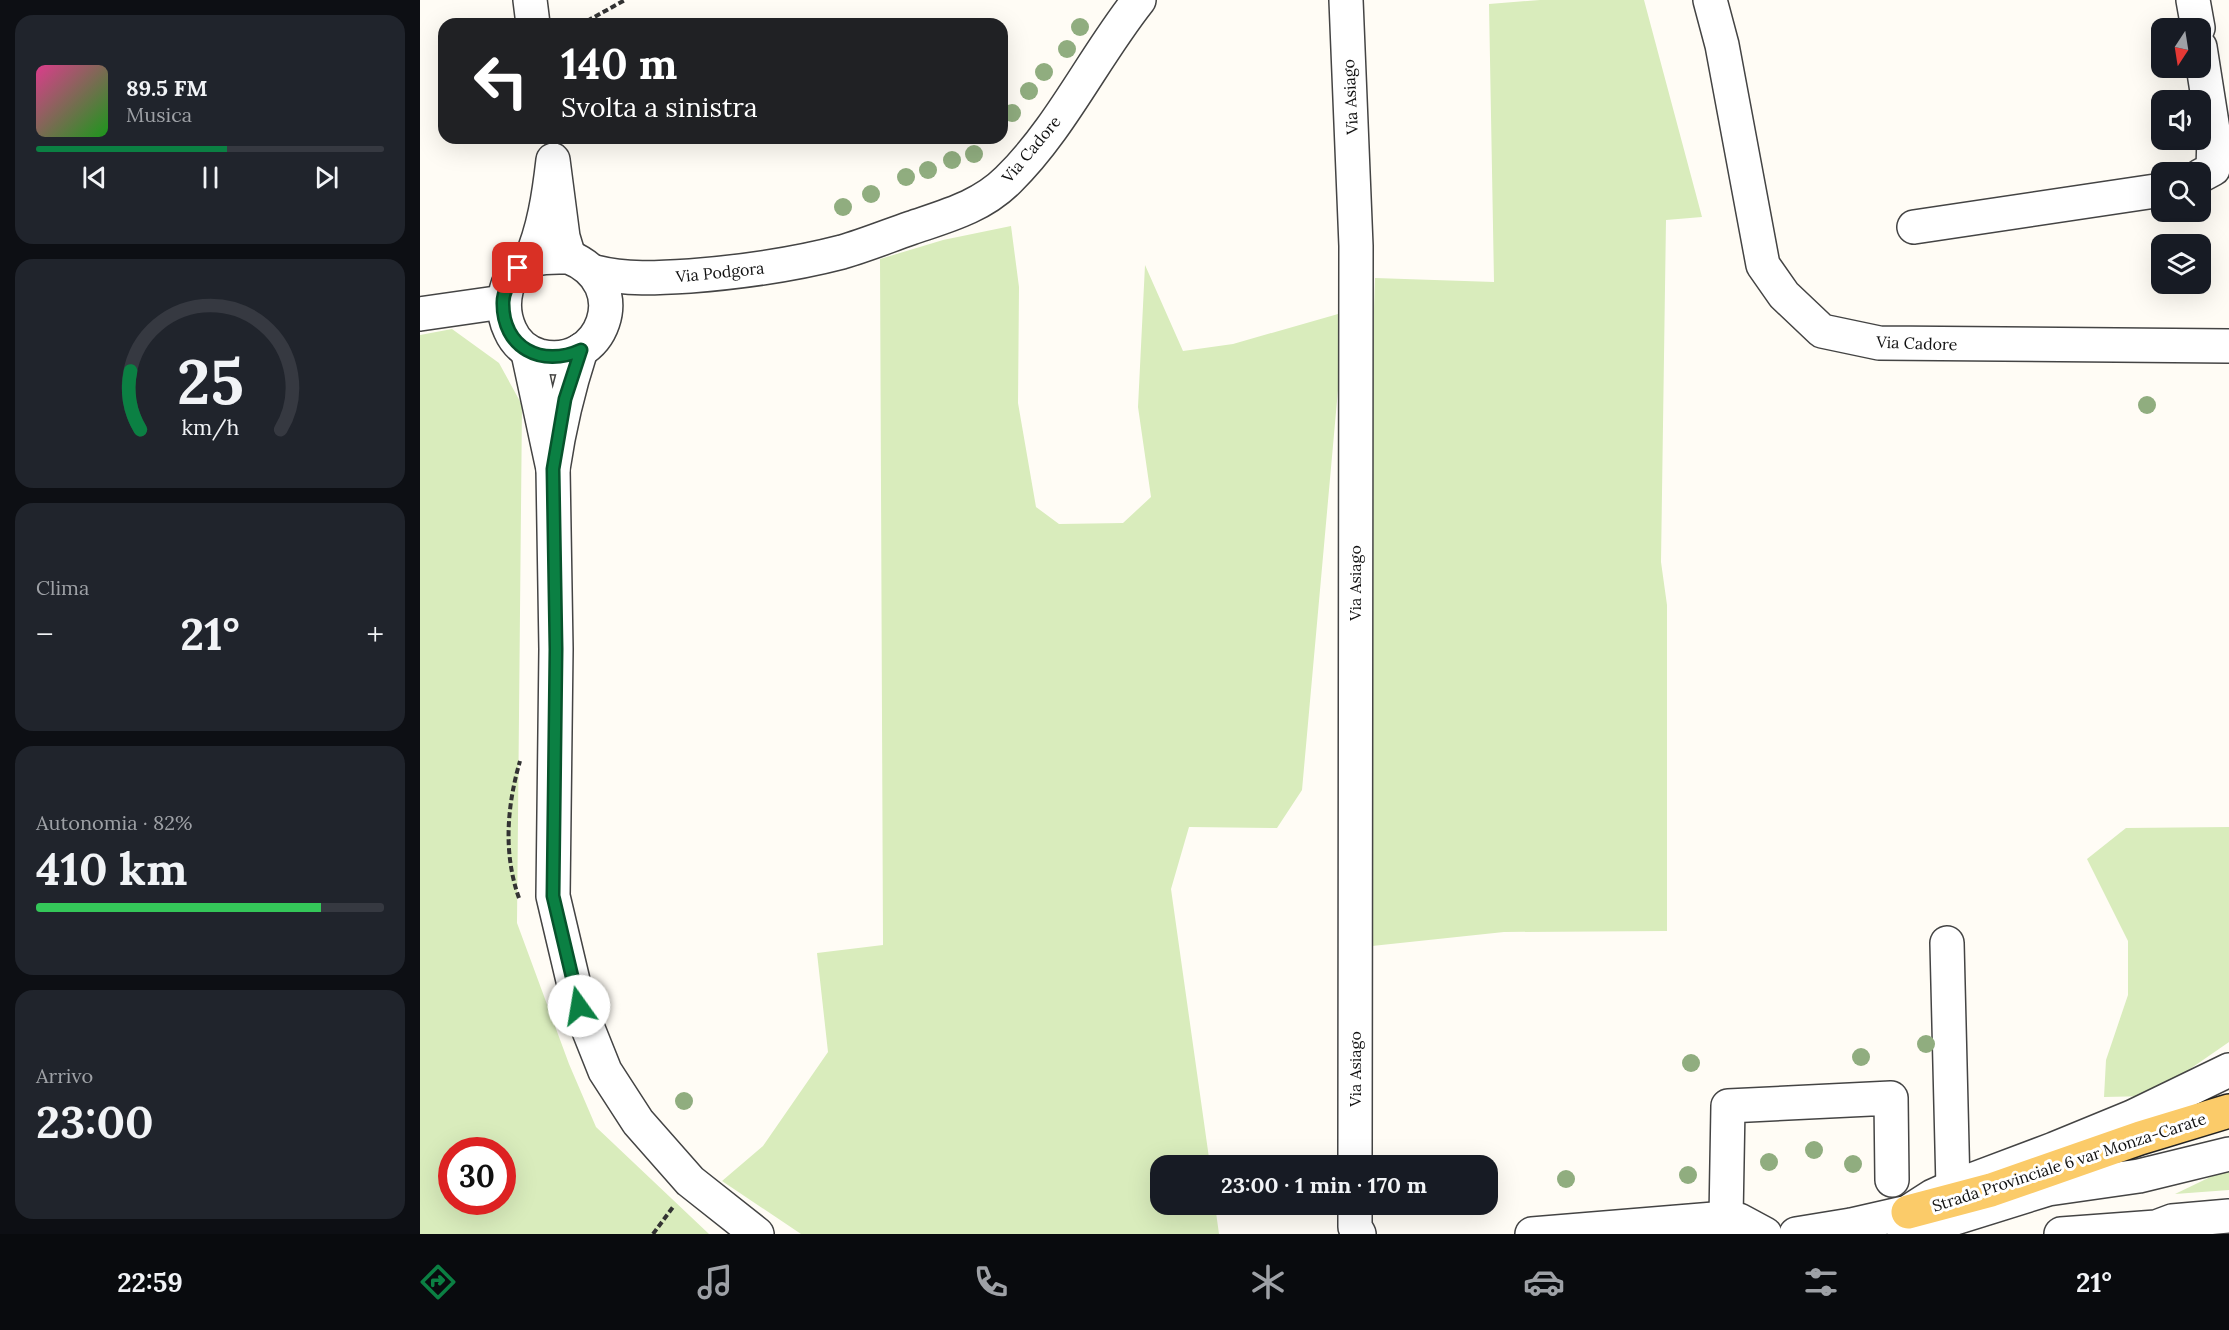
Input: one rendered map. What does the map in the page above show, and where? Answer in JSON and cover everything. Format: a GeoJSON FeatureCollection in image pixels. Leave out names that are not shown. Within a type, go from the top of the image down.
{"type":"FeatureCollection","features":[{"type":"Feature","properties":{"kind":"main road","name":"Strada Provinciale 6 var Monza-Carate"},"geometry":{"type":"LineString","coordinates":[[2048,1189],[2157,1148],[2229,1112]]}},
{"type":"Feature","properties":{"kind":"main road","name":"Strada Provinciale 6 var Monza-Carate"},"geometry":{"type":"LineString","coordinates":[[1906,1223],[1991,1190],[2140,1138],[2229,1112]]}},
{"type":"Feature","properties":{"kind":"street"},"geometry":{"type":"LineString","coordinates":[[530,0],[532,18]]}},
{"type":"Feature","properties":{"kind":"street","name":"Via Cadore"},"geometry":{"type":"LineString","coordinates":[[844,251],[960,212],[981,201],[1007,181],[1049,130],[1122,21],[1139,0]]}},
{"type":"Feature","properties":{"kind":"street","name":"Via Asiago"},"geometry":{"type":"LineString","coordinates":[[1346,0],[1356,246],[1355,1155]]}},
{"type":"Feature","properties":{"kind":"street","name":"Via Cadore"},"geometry":{"type":"LineString","coordinates":[[1710,0],[1722,45],[1763,265],[1784,296],[1822,331],[1879,343],[2229,346]]}},
{"type":"Feature","properties":{"kind":"street"},"geometry":{"type":"LineString","coordinates":[[2193,0],[2196,18]]}},
{"type":"Feature","properties":{"kind":"street"},"geometry":{"type":"LineString","coordinates":[[2205,78],[2214,136],[2213,169],[2211,170]]}},
{"type":"Feature","properties":{"kind":"street"},"geometry":{"type":"LineString","coordinates":[[530,261],[546,207],[551,149]]}},
{"type":"Feature","properties":{"kind":"street"},"geometry":{"type":"LineString","coordinates":[[551,149],[563,237],[582,264],[604,288],[606,309],[601,327],[591,342],[581,350],[568,356],[546,357],[528,353],[513,338],[506,322],[503,302],[518,268],[530,261],[542,258],[582,264]]}},
{"type":"Feature","properties":{"kind":"street"},"geometry":{"type":"LineString","coordinates":[[1914,227],[2151,192]]}},
{"type":"Feature","properties":{"kind":"street","name":"Via Podgora"},"geometry":{"type":"LineString","coordinates":[[582,264],[609,276],[654,278],[769,268],[844,251]]}},
{"type":"Feature","properties":{"kind":"street"},"geometry":{"type":"LineString","coordinates":[[420,314],[503,302]]}},
{"type":"Feature","properties":{"kind":"street"},"geometry":{"type":"LineString","coordinates":[[581,350],[565,399],[553,469],[556,649],[553,896],[579,1006],[605,1071],[638,1122],[690,1182],[757,1234]]}},
{"type":"Feature","properties":{"kind":"street"},"geometry":{"type":"LineString","coordinates":[[528,353],[553,469]]}},
{"type":"Feature","properties":{"kind":"street"},"geometry":{"type":"LineString","coordinates":[[1947,943],[1953,1187]]}},
{"type":"Feature","properties":{"kind":"street"},"geometry":{"type":"LineString","coordinates":[[1796,1234],[1851,1225],[1906,1223],[1933,1196],[2132,1117],[2229,1070]]}},
{"type":"Feature","properties":{"kind":"street"},"geometry":{"type":"LineString","coordinates":[[1726,1218],[1728,1106],[1891,1098],[1892,1180]]}},
{"type":"Feature","properties":{"kind":"street"},"geometry":{"type":"LineString","coordinates":[[2048,1189],[2139,1176],[2229,1154]]}},
{"type":"Feature","properties":{"kind":"street","name":"Strada Provinciale 6 var Monza-Carate"},"geometry":{"type":"LineString","coordinates":[[1906,1223],[2048,1189]]}},
{"type":"Feature","properties":{"kind":"street"},"geometry":{"type":"LineString","coordinates":[[2061,1234],[2156,1227],[2172,1221],[2229,1216]]}},
{"type":"Feature","properties":{"kind":"street"},"geometry":{"type":"LineString","coordinates":[[1532,1234],[1726,1218],[1739,1220],[1765,1234]]}},
{"type":"Feature","properties":{"kind":"path"},"geometry":{"type":"LineString","coordinates":[[592,18],[625,0]]}},
{"type":"Feature","properties":{"kind":"green space"},"geometry":{"type":"Polygon","coordinates":[[[1540,0],[1644,0],[1702,217],[1666,220],[1661,562],[1667,605],[1667,931],[1504,932],[1353,948],[1375,278],[1494,282],[1489,4],[1540,0]]]}},
{"type":"Feature","properties":{"kind":"green space"},"geometry":{"type":"Polygon","coordinates":[[[1011,226],[1019,287],[1018,403],[1036,507],[1059,524],[1123,523],[1151,497],[1138,407],[1145,265],[1183,351],[1233,344],[1345,312],[1302,790],[1277,828],[1189,827],[1171,889],[1209,1155],[1150,1155],[1150,1215],[1216,1215],[1219,1234],[801,1234],[722,1181],[763,1146],[828,1052],[817,953],[883,945],[880,259],[943,240],[1011,226]]]}},
{"type":"Feature","properties":{"kind":"green space"},"geometry":{"type":"Polygon","coordinates":[[[452,329],[499,363],[522,405],[517,923],[569,1064],[596,1127],[709,1234],[420,1234],[420,335],[452,329]]]}},
{"type":"Feature","properties":{"kind":"green space"},"geometry":{"type":"Polygon","coordinates":[[[2229,827],[2229,1042],[2151,1096],[2104,1097],[2106,1060],[2128,995],[2128,941],[2087,859],[2126,828],[2229,827]]]}},
{"type":"Feature","properties":{"kind":"green space"},"geometry":{"type":"Polygon","coordinates":[[[2229,1168],[2229,1190],[2175,1194],[2229,1168]]]}},
{"type":"Feature","properties":{"kind":"route"},"geometry":{"type":"LineString","coordinates":[[518,268],[510,281],[503,302],[506,322],[513,338],[528,353],[546,357],[568,356],[581,350],[565,399],[553,469],[556,649],[553,896],[579,1006]]}}]}
